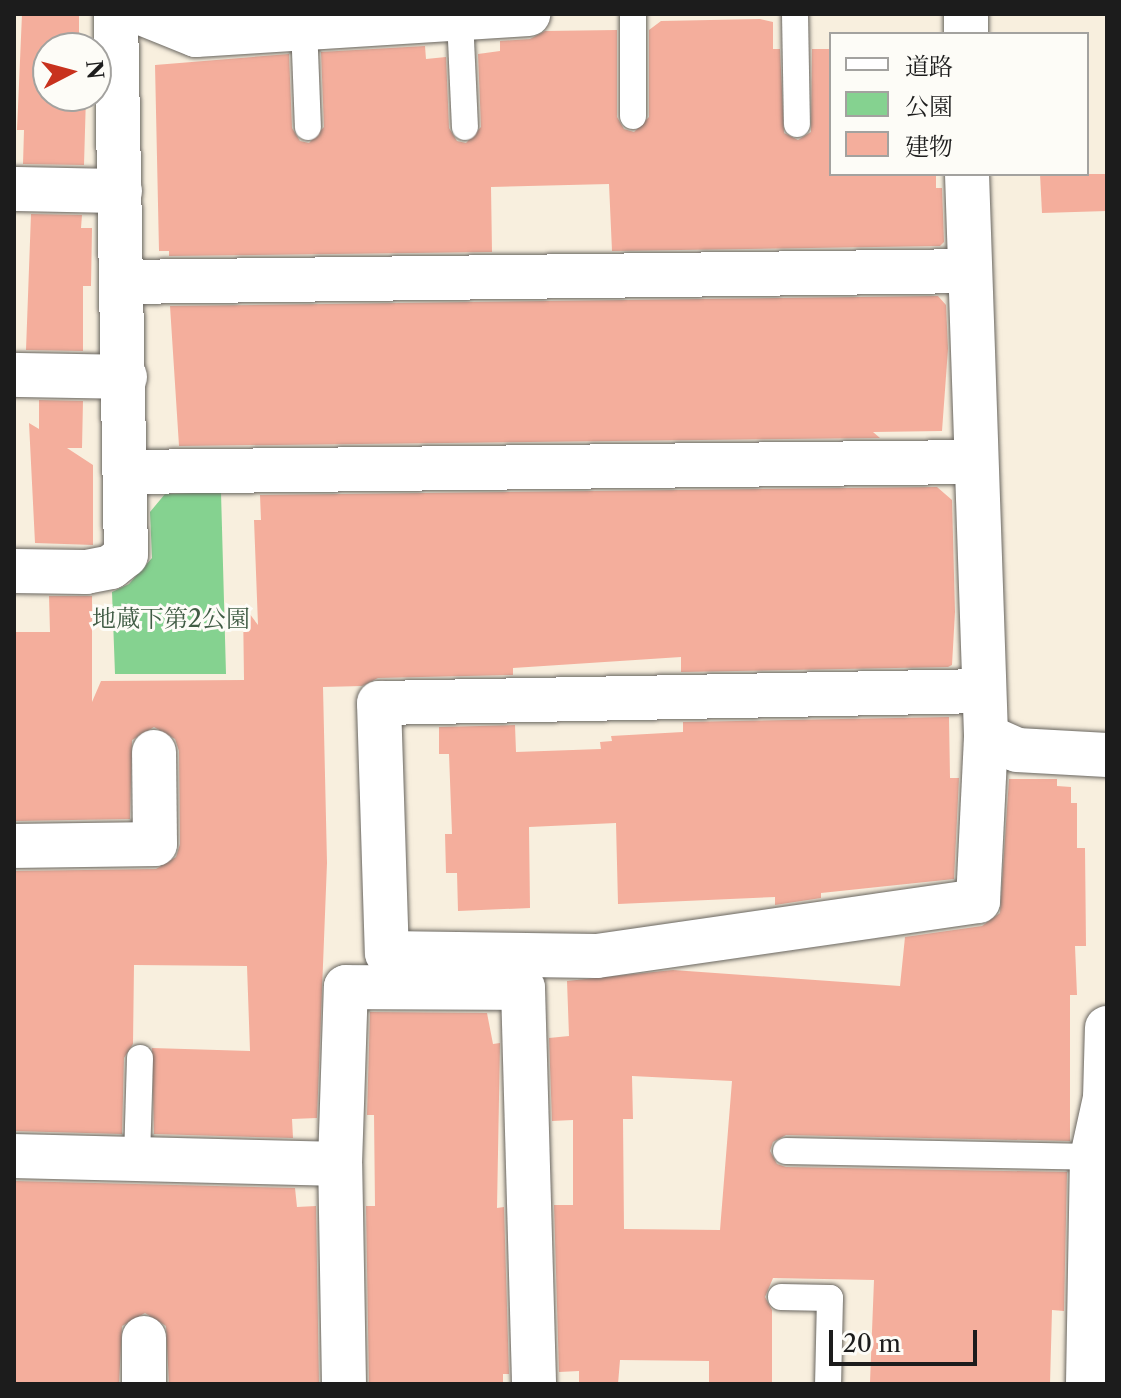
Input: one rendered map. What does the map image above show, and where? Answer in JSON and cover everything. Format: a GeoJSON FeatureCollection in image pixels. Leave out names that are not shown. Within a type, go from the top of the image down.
{"type":"FeatureCollection","features":[{"type":"Feature","properties":{"kind":"street"},"geometry":{"type":"LineString","coordinates":[[14,571],[86,572],[111,567],[126,555],[128,472],[116,14]]}},
{"type":"Feature","properties":{"kind":"street"},"geometry":{"type":"LineString","coordinates":[[144,14],[196,24],[304,25],[528,14]]}},
{"type":"Feature","properties":{"kind":"street"},"geometry":{"type":"LineString","coordinates":[[967,176],[973,462],[984,691],[986,736],[978,901],[597,956],[387,953],[379,703],[984,691]]}},
{"type":"Feature","properties":{"kind":"street"},"geometry":{"type":"LineString","coordinates":[[14,189],[120,191]]}},
{"type":"Feature","properties":{"kind":"street"},"geometry":{"type":"LineString","coordinates":[[122,282],[968,271]]}},
{"type":"Feature","properties":{"kind":"street"},"geometry":{"type":"LineString","coordinates":[[14,375],[125,377]]}},
{"type":"Feature","properties":{"kind":"street"},"geometry":{"type":"LineString","coordinates":[[128,472],[973,462]]}},
{"type":"Feature","properties":{"kind":"street"},"geometry":{"type":"LineString","coordinates":[[986,736],[1017,750],[1107,755]]}},
{"type":"Feature","properties":{"kind":"street"},"geometry":{"type":"LineString","coordinates":[[14,846],[155,844],[154,752]]}},
{"type":"Feature","properties":{"kind":"street"},"geometry":{"type":"LineString","coordinates":[[344,1384],[340,1164],[346,987],[523,988],[534,1384]]}},
{"type":"Feature","properties":{"kind":"street"},"geometry":{"type":"LineString","coordinates":[[1088,1384],[1092,1157],[1106,1098],[1107,1028]]}},
{"type":"Feature","properties":{"kind":"street"},"geometry":{"type":"LineString","coordinates":[[14,1156],[340,1164]]}},
{"type":"Feature","properties":{"kind":"street"},"geometry":{"type":"LineString","coordinates":[[144,1338],[144,1384]]}},
{"type":"Feature","properties":{"kind":"lane"},"geometry":{"type":"LineString","coordinates":[[633,14],[633,116]]}},
{"type":"Feature","properties":{"kind":"lane"},"geometry":{"type":"LineString","coordinates":[[795,14],[797,124]]}},
{"type":"Feature","properties":{"kind":"lane"},"geometry":{"type":"LineString","coordinates":[[460,18],[465,127]]}},
{"type":"Feature","properties":{"kind":"lane"},"geometry":{"type":"LineString","coordinates":[[304,25],[308,127]]}},
{"type":"Feature","properties":{"kind":"lane"},"geometry":{"type":"LineString","coordinates":[[137,1159],[140,1058]]}},
{"type":"Feature","properties":{"kind":"lane"},"geometry":{"type":"LineString","coordinates":[[786,1151],[1092,1157]]}},
{"type":"Feature","properties":{"kind":"lane"},"geometry":{"type":"LineString","coordinates":[[781,1297],[830,1298],[828,1384]]}},
{"type":"Feature","properties":{"kind":"green space","name":"地蔵下第2公園"},"geometry":{"type":"Polygon","coordinates":[[[221,492],[226,674],[115,674],[112,592],[129,584],[152,558],[150,512],[165,494],[221,492]]]}},
{"type":"Feature","properties":{"kind":"building"},"geometry":{"type":"Polygon","coordinates":[[[22,14],[79,14],[79,32],[32,32],[32,112],[86,112],[84,165],[23,164],[24,130],[17,130],[22,14]]]}},
{"type":"Feature","properties":{"kind":"building"},"geometry":{"type":"Polygon","coordinates":[[[760,19],[773,22],[773,49],[780,49],[784,133],[798,140],[811,132],[812,49],[829,49],[829,176],[936,176],[936,188],[942,188],[944,242],[940,246],[612,251],[609,184],[491,187],[492,252],[169,256],[169,251],[159,251],[155,65],[289,54],[292,128],[300,141],[309,143],[324,127],[321,52],[425,46],[426,59],[446,57],[449,128],[457,141],[466,143],[481,127],[478,54],[500,51],[500,41],[530,39],[545,31],[617,30],[617,117],[624,129],[634,132],[649,117],[649,30],[661,21],[760,19]]]}},
{"type":"Feature","properties":{"kind":"building"},"geometry":{"type":"Polygon","coordinates":[[[1107,174],[1107,211],[1042,213],[1040,176],[1107,174]]]}},
{"type":"Feature","properties":{"kind":"building"},"geometry":{"type":"Polygon","coordinates":[[[31,214],[82,215],[81,228],[92,228],[91,286],[83,286],[83,351],[26,350],[31,214]]]}},
{"type":"Feature","properties":{"kind":"building"},"geometry":{"type":"Polygon","coordinates":[[[938,296],[946,305],[948,349],[942,431],[873,432],[880,438],[179,446],[170,306],[938,296]]]}},
{"type":"Feature","properties":{"kind":"building"},"geometry":{"type":"Polygon","coordinates":[[[39,400],[83,401],[82,448],[67,448],[93,465],[93,545],[35,543],[29,423],[39,429],[39,400]]]}},
{"type":"Feature","properties":{"kind":"building"},"geometry":{"type":"Polygon","coordinates":[[[937,487],[952,500],[955,612],[952,665],[948,667],[681,672],[681,657],[513,668],[513,675],[378,678],[362,686],[323,687],[327,863],[317,1118],[292,1119],[293,1138],[154,1134],[152,1048],[250,1051],[247,966],[134,965],[133,1044],[124,1058],[122,1134],[14,1131],[15,871],[156,869],[176,857],[180,844],[179,751],[175,739],[154,727],[132,740],[130,819],[15,821],[14,632],[50,632],[49,596],[92,596],[92,702],[101,681],[244,680],[243,605],[258,625],[254,520],[261,520],[260,495],[937,487]]]}},
{"type":"Feature","properties":{"kind":"building"},"geometry":{"type":"Polygon","coordinates":[[[949,717],[950,778],[959,778],[954,879],[821,893],[821,898],[775,905],[775,897],[618,904],[616,823],[529,827],[530,908],[458,911],[457,873],[446,873],[445,834],[452,834],[449,754],[439,754],[439,727],[515,725],[516,752],[601,749],[600,742],[612,741],[611,736],[683,732],[683,722],[949,717]]]}},
{"type":"Feature","properties":{"kind":"building"},"geometry":{"type":"Polygon","coordinates":[[[1009,779],[1057,779],[1057,786],[1071,787],[1071,803],[1077,803],[1077,848],[1085,848],[1086,946],[1075,946],[1077,995],[1070,995],[1070,1141],[786,1135],[773,1142],[770,1151],[777,1164],[786,1167],[1067,1172],[1064,1311],[1052,1310],[1050,1384],[870,1382],[874,1280],[773,1278],[765,1297],[772,1310],[772,1384],[709,1384],[709,1361],[620,1360],[618,1384],[579,1384],[579,1371],[559,1372],[554,1205],[573,1205],[573,1120],[552,1121],[549,1038],[569,1036],[567,981],[673,970],[900,986],[905,937],[982,926],[1000,913],[1009,779]],[[632,1076],[633,1119],[623,1119],[624,1229],[720,1230],[732,1081],[632,1076]]]}},
{"type":"Feature","properties":{"kind":"building"},"geometry":{"type":"Polygon","coordinates":[[[370,1012],[487,1013],[493,1044],[500,1043],[497,1208],[504,1207],[509,1374],[503,1374],[503,1384],[369,1384],[366,1206],[375,1206],[374,1115],[367,1115],[370,1012]]]}},
{"type":"Feature","properties":{"kind":"building"},"geometry":{"type":"Polygon","coordinates":[[[14,1181],[295,1188],[297,1207],[316,1206],[319,1384],[169,1384],[166,1326],[145,1313],[122,1326],[119,1384],[14,1384],[14,1181]]]}}]}
